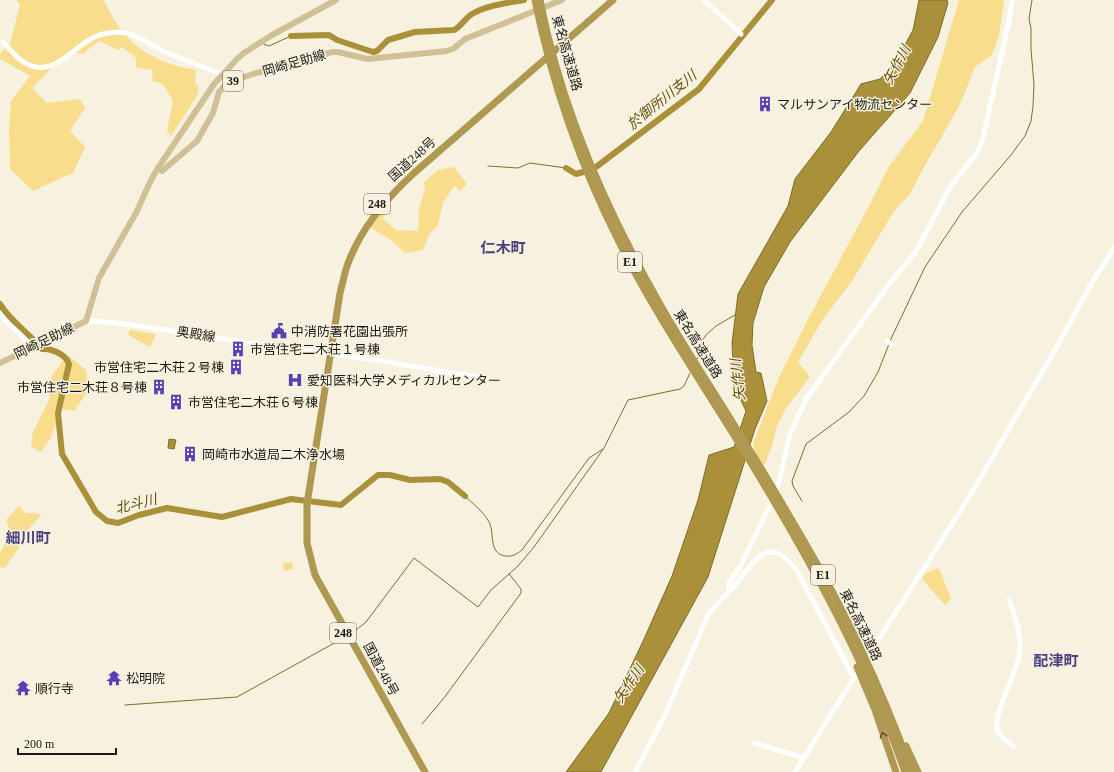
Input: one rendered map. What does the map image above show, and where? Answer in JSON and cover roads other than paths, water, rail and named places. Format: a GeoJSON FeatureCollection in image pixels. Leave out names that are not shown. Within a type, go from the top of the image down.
{"type":"FeatureCollection","features":[{"type":"Feature","properties":{"kind":"highway","name":"東名高速道路"},"geometry":{"type":"LineString","coordinates":[[535,0],[554,68],[572,114],[585,158],[620,245],[826,582],[874,679],[912,772]]}},
{"type":"Feature","properties":{"kind":"highway","name":"東名高速道路"},"geometry":{"type":"LineString","coordinates":[[540,0],[554,68]]}},
{"type":"Feature","properties":{"kind":"highway","name":"国道248号"},"geometry":{"type":"LineString","coordinates":[[420,772],[412,753],[315,575],[307,543],[306,501],[329,353],[346,268],[369,223],[394,192],[609,0]]}},
{"type":"Feature","properties":{"kind":"highway","name":"東名高速道路"},"geometry":{"type":"LineString","coordinates":[[763,478],[829,598],[869,682],[905,772]]}},
{"type":"Feature","properties":{"kind":"highway"},"geometry":{"type":"LineString","coordinates":[[829,598],[875,710],[896,772]]}},
{"type":"Feature","properties":{"kind":"highway"},"geometry":{"type":"LineString","coordinates":[[874,679],[918,772]]}},
{"type":"Feature","properties":{"kind":"highway","name":"国道248号"},"geometry":{"type":"LineString","coordinates":[[412,753],[425,772]]}},
{"type":"Feature","properties":{"kind":"main road","name":"岡崎足助線"},"geometry":{"type":"LineString","coordinates":[[0,363],[56,334],[86,321],[99,278],[137,211],[151,180],[222,74],[244,53],[272,35],[336,0]]}},
{"type":"Feature","properties":{"kind":"main road","name":"岡崎足助線"},"geometry":{"type":"LineString","coordinates":[[158,168],[162,171],[197,141],[214,113],[218,92],[227,83],[253,74],[332,52],[367,59],[447,52],[465,39],[562,0]]}},
{"type":"Feature","properties":{"kind":"street"},"geometry":{"type":"LineString","coordinates":[[778,486],[790,434],[806,399],[890,283],[917,250],[950,187],[976,154],[982,142],[1009,21],[1012,0]]}},
{"type":"Feature","properties":{"kind":"street"},"geometry":{"type":"LineString","coordinates":[[707,1],[741,34]]}},
{"type":"Feature","properties":{"kind":"street"},"geometry":{"type":"LineString","coordinates":[[3,42],[22,62],[34,67],[46,67],[60,62],[94,37],[108,33],[128,33],[139,37],[168,53],[222,74]]}},
{"type":"Feature","properties":{"kind":"street"},"geometry":{"type":"LineString","coordinates":[[870,653],[971,494],[1059,343],[1091,284],[1114,248]]}},
{"type":"Feature","properties":{"kind":"street"},"geometry":{"type":"LineString","coordinates":[[0,314],[27,341],[36,345]]}},
{"type":"Feature","properties":{"kind":"street","name":"奥殿線"},"geometry":{"type":"LineString","coordinates":[[86,321],[147,327],[329,353],[489,379]]}},
{"type":"Feature","properties":{"kind":"street"},"geometry":{"type":"LineString","coordinates":[[729,591],[729,583],[741,564],[769,507]]}},
{"type":"Feature","properties":{"kind":"street"},"geometry":{"type":"LineString","coordinates":[[635,772],[664,717],[708,615],[752,562],[760,555],[770,553],[778,553],[784,556],[797,571],[855,676],[795,772]]}},
{"type":"Feature","properties":{"kind":"street"},"geometry":{"type":"LineString","coordinates":[[1009,599],[1019,630],[1019,656],[999,713],[997,727],[998,732],[1002,737],[1014,747]]}},
{"type":"Feature","properties":{"kind":"street"},"geometry":{"type":"LineString","coordinates":[[754,743],[804,758]]}},
{"type":"Feature","properties":{"kind":"water","name":"矢作川"},"geometry":{"type":"Polygon","coordinates":[[[919,0],[947,0],[948,3],[938,37],[910,93],[859,151],[790,242],[764,287],[753,323],[752,345],[756,372],[761,373],[767,401],[755,429],[708,577],[601,772],[566,772],[609,713],[644,639],[672,576],[698,500],[709,455],[734,447],[746,411],[734,386],[732,343],[738,294],[788,206],[795,179],[831,132],[861,84],[880,79],[895,63],[913,30],[919,0]]]}},
{"type":"Feature","properties":{"kind":"water"},"geometry":{"type":"Polygon","coordinates":[[[169,439],[176,440],[174,449],[168,448],[169,439]]]}},
{"type":"Feature","properties":{"kind":"waterway"},"geometry":{"type":"LineString","coordinates":[[291,36],[329,35],[337,40],[373,52],[377,51],[388,40],[415,32],[454,30],[470,16],[484,8],[524,0]]}},
{"type":"Feature","properties":{"kind":"waterway","name":"於御所川支川"},"geometry":{"type":"LineString","coordinates":[[566,168],[576,174],[596,167],[699,89],[772,0]]}},
{"type":"Feature","properties":{"kind":"waterway"},"geometry":{"type":"LineString","coordinates":[[890,341],[925,267],[962,212],[1011,155],[1025,136],[1031,121],[1033,106],[1034,85],[1031,28],[1029,19],[1032,0]]}},
{"type":"Feature","properties":{"kind":"waterway"},"geometry":{"type":"LineString","coordinates":[[264,44],[269,46],[291,36]]}},
{"type":"Feature","properties":{"kind":"waterway"},"geometry":{"type":"LineString","coordinates":[[488,166],[518,168],[530,163],[566,168]]}},
{"type":"Feature","properties":{"kind":"waterway","name":"北斗川"},"geometry":{"type":"LineString","coordinates":[[0,304],[9,316],[42,349],[50,350],[62,355],[69,364],[58,413],[62,454],[96,512],[107,521],[118,523],[139,515],[167,508],[222,517],[291,499],[341,505],[378,475],[390,475],[410,480],[440,479],[448,482],[465,496]]}},
{"type":"Feature","properties":{"kind":"waterway"},"geometry":{"type":"LineString","coordinates":[[697,359],[702,351],[702,341],[706,335],[716,326],[735,315]]}},
{"type":"Feature","properties":{"kind":"waterway"},"geometry":{"type":"LineString","coordinates":[[802,501],[793,486],[792,481],[806,444],[849,412],[864,396],[878,372],[889,344]]}},
{"type":"Feature","properties":{"kind":"waterway"},"geometry":{"type":"LineString","coordinates":[[351,634],[366,622],[414,558],[478,607],[491,590],[517,567],[534,547],[604,448],[628,400],[680,389],[684,386],[690,373]]}},
{"type":"Feature","properties":{"kind":"waterway"},"geometry":{"type":"LineString","coordinates":[[465,496],[487,518],[491,526],[496,551],[505,556],[512,556],[522,550],[589,458],[603,449]]}},
{"type":"Feature","properties":{"kind":"waterway"},"geometry":{"type":"LineString","coordinates":[[422,724],[444,698],[521,593],[521,589],[509,574]]}},
{"type":"Feature","properties":{"kind":"waterway"},"geometry":{"type":"LineString","coordinates":[[125,705],[237,697],[347,636]]}},
{"type":"Feature","properties":{"kind":"place","name":"マルサンアイ物流センター"},"geometry":{"type":"Point","coordinates":[765,104]}},
{"type":"Feature","properties":{"kind":"place","name":"中消防署花園出張所"},"geometry":{"type":"Point","coordinates":[279,331]}},
{"type":"Feature","properties":{"kind":"place","name":"市営住宅二木荘１号棟"},"geometry":{"type":"Point","coordinates":[238,349]}},
{"type":"Feature","properties":{"kind":"place","name":"市営住宅二木荘２号棟"},"geometry":{"type":"Point","coordinates":[236,367]}},
{"type":"Feature","properties":{"kind":"place","name":"愛知医科大学メディカルセンター"},"geometry":{"type":"Point","coordinates":[295,380]}},
{"type":"Feature","properties":{"kind":"place","name":"市営住宅二木荘８号棟"},"geometry":{"type":"Point","coordinates":[159,387]}},
{"type":"Feature","properties":{"kind":"place","name":"市営住宅二木荘６号棟"},"geometry":{"type":"Point","coordinates":[176,402]}},
{"type":"Feature","properties":{"kind":"place","name":"岡崎市水道局二木浄水場"},"geometry":{"type":"Point","coordinates":[190,454]}},
{"type":"Feature","properties":{"kind":"place","name":"松明院"},"geometry":{"type":"Point","coordinates":[114,678]}},
{"type":"Feature","properties":{"kind":"place","name":"順行寺"},"geometry":{"type":"Point","coordinates":[23,688]}},
{"type":"Feature","properties":{"kind":"district","name":"仁木町"},"geometry":{"type":"Point","coordinates":[503,248]}},
{"type":"Feature","properties":{"kind":"district","name":"細川町"},"geometry":{"type":"Point","coordinates":[28,538]}},
{"type":"Feature","properties":{"kind":"district","name":"配津町"},"geometry":{"type":"Point","coordinates":[1056,661]}}]}
